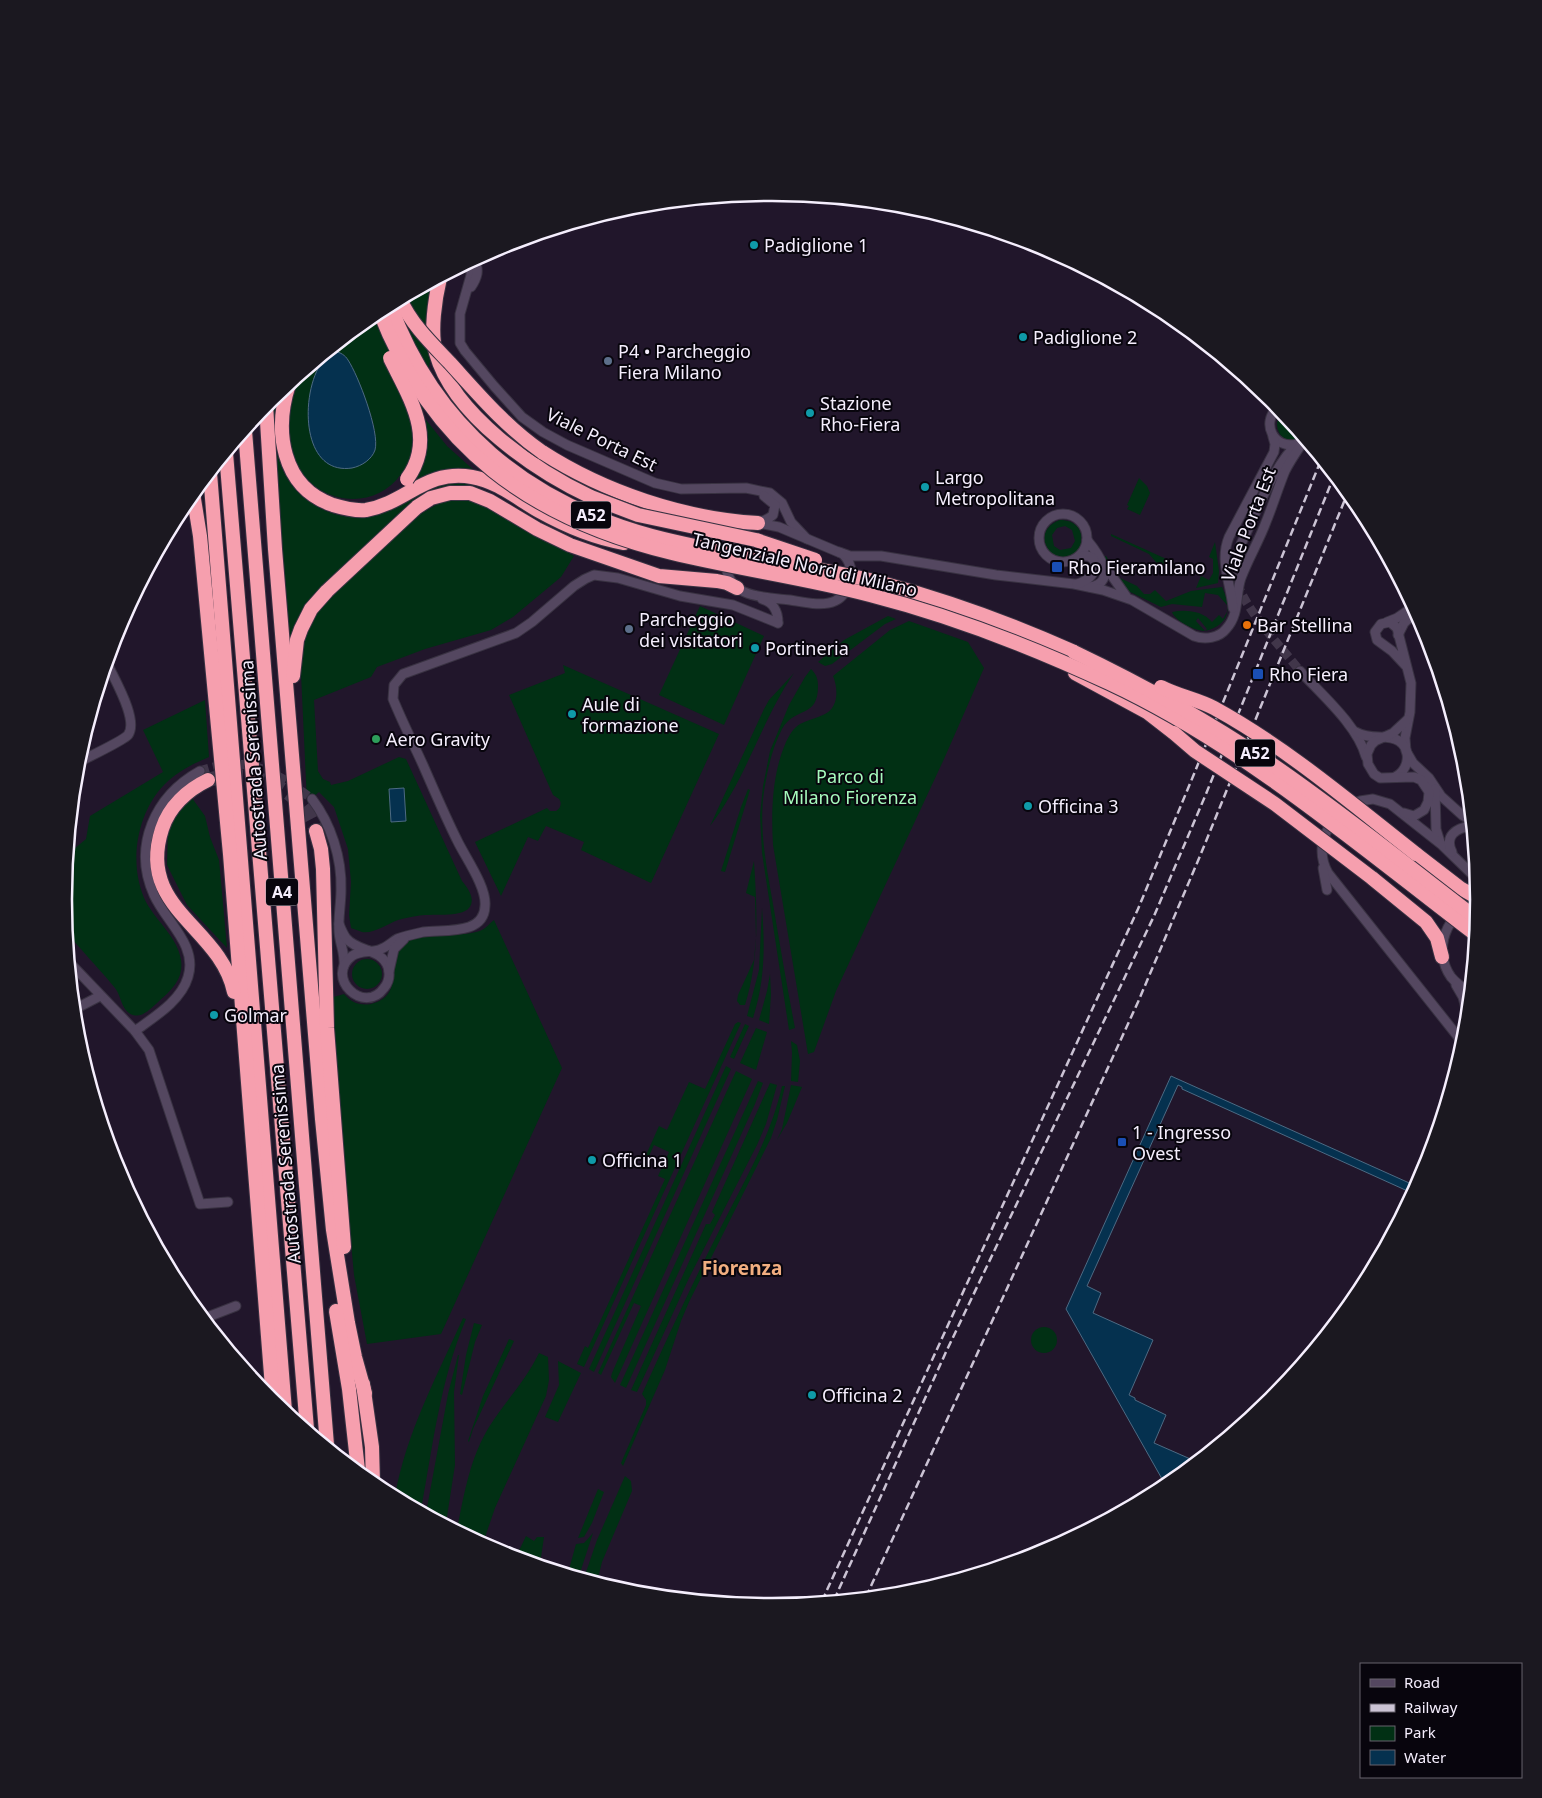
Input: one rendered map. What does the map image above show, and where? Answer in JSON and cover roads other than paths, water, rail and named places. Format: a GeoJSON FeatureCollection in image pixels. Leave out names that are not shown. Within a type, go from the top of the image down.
{"type":"FeatureCollection","features":[{"type":"Feature","properties":{"kind":"highway"},"geometry":{"type":"LineString","coordinates":[[439,285],[434,331],[434,342],[438,360],[449,382],[472,412],[506,445],[558,480],[591,497],[638,514],[766,542],[805,558],[833,564],[882,583]]}},
{"type":"Feature","properties":{"kind":"highway"},"geometry":{"type":"LineString","coordinates":[[403,305],[418,328],[486,403],[516,432],[542,452],[577,473],[629,495],[731,521],[758,523]]}},
{"type":"Feature","properties":{"kind":"highway","name":"Tangenziale Nord di Milano"},"geometry":{"type":"LineString","coordinates":[[393,312],[410,352],[424,376],[447,407],[472,436],[492,455],[546,494],[598,518],[651,535],[724,552],[824,570],[882,583],[934,598],[1004,623],[1074,652],[1174,704],[1272,764],[1469,913]]}},
{"type":"Feature","properties":{"kind":"highway","name":"Tangenziale Nord di Milano"},"geometry":{"type":"LineString","coordinates":[[382,318],[394,347],[425,399],[450,430],[478,458],[509,484],[549,508],[609,534],[652,548],[701,560],[817,582],[888,600],[958,621],[1111,684],[1214,742],[1302,802],[1469,929]]}},
{"type":"Feature","properties":{"kind":"highway"},"geometry":{"type":"LineString","coordinates":[[375,324],[412,405],[420,428],[420,448],[408,485]]}},
{"type":"Feature","properties":{"kind":"highway"},"geometry":{"type":"LineString","coordinates":[[285,397],[282,424],[287,461],[297,479],[308,491],[324,501],[340,507],[373,503],[408,485],[420,485],[445,477],[462,476],[482,479],[573,528],[602,540],[652,548]]}},
{"type":"Feature","properties":{"kind":"highway"},"geometry":{"type":"LineString","coordinates":[[267,416],[275,549],[298,824]]}},
{"type":"Feature","properties":{"kind":"highway"},"geometry":{"type":"LineString","coordinates":[[260,423],[275,549]]}},
{"type":"Feature","properties":{"kind":"highway","name":"Autostrada Serenissima"},"geometry":{"type":"LineString","coordinates":[[246,438],[326,1437]]}},
{"type":"Feature","properties":{"kind":"highway","name":"Autostrada Serenissima"},"geometry":{"type":"LineString","coordinates":[[227,462],[306,1421]]}},
{"type":"Feature","properties":{"kind":"highway"},"geometry":{"type":"LineString","coordinates":[[210,483],[214,620],[284,1400]]}},
{"type":"Feature","properties":{"kind":"highway"},"geometry":{"type":"LineString","coordinates":[[205,490],[210,521],[214,620],[230,854],[272,1388]]}},
{"type":"Feature","properties":{"kind":"highway"},"geometry":{"type":"LineString","coordinates":[[298,824],[298,742],[294,667],[300,629],[311,609],[327,591],[417,507],[431,498],[450,493],[470,493],[490,500],[537,529],[570,545],[659,576],[717,581],[737,588]]}},
{"type":"Feature","properties":{"kind":"highway"},"geometry":{"type":"LineString","coordinates":[[195,504],[214,620]]}},
{"type":"Feature","properties":{"kind":"highway"},"geometry":{"type":"LineString","coordinates":[[1074,652],[1121,667],[1170,692],[1214,708],[1295,760],[1460,888],[1470,893]]}},
{"type":"Feature","properties":{"kind":"highway"},"geometry":{"type":"LineString","coordinates":[[1051,658],[1147,712],[1195,752],[1276,804],[1426,922],[1437,938],[1442,957]]}},
{"type":"Feature","properties":{"kind":"highway"},"geometry":{"type":"LineString","coordinates":[[204,776],[183,797],[168,816],[159,842],[158,869],[164,890],[172,903],[216,953],[230,975],[235,993],[239,1039],[249,1104]]}},
{"type":"Feature","properties":{"kind":"highway","name":"A4"},"geometry":{"type":"LineString","coordinates":[[298,824],[322,1119],[337,1260],[355,1357],[365,1393],[372,1447],[373,1472]]}},
{"type":"Feature","properties":{"kind":"highway"},"geometry":{"type":"LineString","coordinates":[[316,832],[321,849],[323,869],[326,1028],[347,1276],[351,1315],[365,1393]]}},
{"type":"Feature","properties":{"kind":"highway"},"geometry":{"type":"LineString","coordinates":[[322,1119],[332,1279],[349,1389],[357,1461]]}},
{"type":"Feature","properties":{"kind":"street","name":"Viale Porta Est"},"geometry":{"type":"LineString","coordinates":[[466,294],[477,276],[477,266]]}},
{"type":"Feature","properties":{"kind":"street","name":"Viale Porta Est"},"geometry":{"type":"LineString","coordinates":[[470,269],[471,272],[462,306],[459,337],[463,348],[522,417],[543,432],[608,463],[663,486],[681,489],[740,487],[770,494],[778,498],[791,522],[808,539]]}},
{"type":"Feature","properties":{"kind":"street"},"geometry":{"type":"LineString","coordinates":[[1273,414],[1270,424],[1281,449],[1274,476]]}},
{"type":"Feature","properties":{"kind":"street","name":"Viale Porta Est"},"geometry":{"type":"LineString","coordinates":[[1231,622],[1233,606],[1224,560],[1225,548],[1274,452],[1276,439]]}},
{"type":"Feature","properties":{"kind":"street"},"geometry":{"type":"LineString","coordinates":[[1276,439],[1289,446],[1300,443]]}},
{"type":"Feature","properties":{"kind":"street"},"geometry":{"type":"LineString","coordinates":[[1241,544],[1274,476],[1289,452],[1300,443]]}},
{"type":"Feature","properties":{"kind":"street","name":"Viale Porta Est"},"geometry":{"type":"LineString","coordinates":[[1231,622],[1236,610],[1241,578],[1266,524],[1285,472],[1301,444]]}},
{"type":"Feature","properties":{"kind":"street"},"geometry":{"type":"LineString","coordinates":[[756,490],[772,501],[775,506],[773,515],[758,523],[747,526],[732,537],[727,549],[726,572],[737,588],[766,600],[773,605],[777,612],[778,623]]}},
{"type":"Feature","properties":{"kind":"street"},"geometry":{"type":"LineString","coordinates":[[1074,584],[1092,577],[1096,568],[1094,561],[1087,555],[1068,562],[1060,563],[1046,556],[1041,550],[1038,539],[1042,525],[1048,519],[1055,515],[1070,515],[1086,529],[1087,540],[1085,550],[1076,559]]}},
{"type":"Feature","properties":{"kind":"street"},"geometry":{"type":"LineString","coordinates":[[758,523],[773,525],[839,552],[856,556],[881,556],[996,575],[1074,584],[1118,594],[1132,600]]}},
{"type":"Feature","properties":{"kind":"street"},"geometry":{"type":"LineString","coordinates":[[1087,540],[1123,594],[1132,600],[1198,637],[1207,638],[1217,635],[1226,630],[1231,622]]}},
{"type":"Feature","properties":{"kind":"street"},"geometry":{"type":"LineString","coordinates":[[752,595],[802,602],[824,603],[837,600],[847,587],[850,570],[846,557],[839,552]]}},
{"type":"Feature","properties":{"kind":"street"},"geometry":{"type":"LineString","coordinates":[[850,570],[856,563],[881,556]]}},
{"type":"Feature","properties":{"kind":"street"},"geometry":{"type":"LineString","coordinates":[[1090,587],[1098,585],[1103,579],[1104,570],[1102,562]]}},
{"type":"Feature","properties":{"kind":"street"},"geometry":{"type":"LineString","coordinates":[[344,967],[347,961],[356,954],[380,949],[406,937],[423,932],[468,928],[476,924],[481,918],[486,906],[480,885],[457,840],[393,699],[393,688],[399,678],[407,672],[516,634],[574,586],[594,575],[618,578],[680,596],[733,605],[778,623]]}},
{"type":"Feature","properties":{"kind":"street"},"geometry":{"type":"LineString","coordinates":[[778,623],[788,606],[802,602]]}},
{"type":"Feature","properties":{"kind":"street"},"geometry":{"type":"LineString","coordinates":[[1406,666],[1392,651],[1376,639],[1375,632],[1380,624],[1395,619],[1407,611]]}},
{"type":"Feature","properties":{"kind":"street"},"geometry":{"type":"LineString","coordinates":[[1382,644],[1392,644],[1404,623],[1410,618]]}},
{"type":"Feature","properties":{"kind":"street"},"geometry":{"type":"LineString","coordinates":[[1386,622],[1395,625],[1410,678],[1411,690],[1410,712],[1405,738],[1407,763],[1397,776],[1391,778]]}},
{"type":"Feature","properties":{"kind":"street"},"geometry":{"type":"LineString","coordinates":[[1300,671],[1354,730],[1362,743],[1370,769],[1374,774],[1380,778],[1417,778],[1425,784],[1429,792],[1428,802],[1421,813],[1414,816],[1401,812]]}},
{"type":"Feature","properties":{"kind":"street"},"geometry":{"type":"LineString","coordinates":[[87,758],[127,737],[132,727],[129,714],[111,672]]}},
{"type":"Feature","properties":{"kind":"street"},"geometry":{"type":"LineString","coordinates":[[1367,758],[1368,750],[1375,741],[1401,727],[1408,720]]}},
{"type":"Feature","properties":{"kind":"street"},"geometry":{"type":"LineString","coordinates":[[1354,730],[1365,736],[1394,738],[1399,741],[1413,763],[1429,778],[1441,796],[1465,816]]}},
{"type":"Feature","properties":{"kind":"street"},"geometry":{"type":"LineString","coordinates":[[135,1031],[172,1001],[188,978],[190,970],[188,953],[182,938],[154,896],[149,881],[146,851],[148,836],[161,805],[176,787],[204,776]]}},
{"type":"Feature","properties":{"kind":"street"},"geometry":{"type":"LineString","coordinates":[[1434,786],[1436,796],[1436,829],[1442,845]]}},
{"type":"Feature","properties":{"kind":"street"},"geometry":{"type":"LineString","coordinates":[[312,799],[329,828],[338,860],[341,883],[339,924],[340,939],[344,951],[343,973],[346,987],[356,996],[363,998],[370,998],[382,991],[388,979],[394,950],[406,937]]}},
{"type":"Feature","properties":{"kind":"street"},"geometry":{"type":"LineString","coordinates":[[1327,890],[1322,856],[1326,832],[1332,822],[1347,807],[1360,801],[1372,799],[1384,802],[1401,812],[1442,845],[1469,871]]}},
{"type":"Feature","properties":{"kind":"street"},"geometry":{"type":"LineString","coordinates":[[1453,855],[1449,846],[1451,835],[1457,830],[1466,828]]}},
{"type":"Feature","properties":{"kind":"street"},"geometry":{"type":"LineString","coordinates":[[1322,856],[1328,873],[1456,1034]]}},
{"type":"Feature","properties":{"kind":"street"},"geometry":{"type":"LineString","coordinates":[[1463,997],[1446,969],[1442,957],[1442,942],[1447,927],[1456,914],[1470,905]]}},
{"type":"Feature","properties":{"kind":"street"},"geometry":{"type":"LineString","coordinates":[[339,924],[350,942],[368,952],[377,954],[384,960],[389,972]]}},
{"type":"Feature","properties":{"kind":"street"},"geometry":{"type":"LineString","coordinates":[[76,970],[135,1031],[149,1050],[200,1204],[228,1202]]}},
{"type":"Feature","properties":{"kind":"street"},"geometry":{"type":"LineString","coordinates":[[1452,979],[1464,988]]}},
{"type":"Feature","properties":{"kind":"street"},"geometry":{"type":"LineString","coordinates":[[81,1006],[100,996]]}},
{"type":"Feature","properties":{"kind":"street"},"geometry":{"type":"LineString","coordinates":[[211,1315],[236,1306]]}},
{"type":"Feature","properties":{"kind":"water"},"geometry":{"type":"Polygon","coordinates":[[[338,352],[346,357],[352,367],[367,404],[376,442],[372,456],[359,466],[352,468],[333,466],[319,455],[311,438],[308,417],[310,396],[315,376],[321,365],[338,352]]]}},
{"type":"Feature","properties":{"kind":"water"},"geometry":{"type":"Polygon","coordinates":[[[404,788],[406,821],[391,822],[389,789],[404,788]]]}},
{"type":"Feature","properties":{"kind":"water"},"geometry":{"type":"Polygon","coordinates":[[[1171,1076],[1408,1183],[1405,1190],[1182,1089],[1178,1085],[1087,1286],[1101,1293],[1093,1313],[1153,1340],[1129,1395],[1135,1398],[1135,1400],[1166,1415],[1154,1443],[1189,1458],[1162,1478],[1066,1309],[1171,1076]]]}},
{"type":"Feature","properties":{"kind":"tunnel"},"geometry":{"type":"LineString","coordinates":[[1241,544],[1235,570],[1239,589],[1273,639],[1300,671]]}},
{"type":"Feature","properties":{"kind":"tunnel"},"geometry":{"type":"LineString","coordinates":[[200,771],[232,764],[260,768],[286,780],[312,799]]}},
{"type":"Feature","properties":{"kind":"tunnel"},"geometry":{"type":"LineString","coordinates":[[208,780],[241,776],[272,784],[287,792],[299,803],[309,816],[316,831]]}},
{"type":"Feature","properties":{"kind":"railway"},"geometry":{"type":"LineString","coordinates":[[825,1595],[1138,909],[1319,466]]}},
{"type":"Feature","properties":{"kind":"railway"},"geometry":{"type":"LineString","coordinates":[[837,1594],[946,1352],[1154,916],[1206,794],[1331,483]]}},
{"type":"Feature","properties":{"kind":"railway"},"geometry":{"type":"LineString","coordinates":[[869,1591],[1138,1002],[1200,856],[1344,501]]}},
{"type":"Feature","properties":{"kind":"place","name":"Padiglione 1"},"geometry":{"type":"Point","coordinates":[754,245]}},
{"type":"Feature","properties":{"kind":"place","name":"Padiglione 2"},"geometry":{"type":"Point","coordinates":[1023,337]}},
{"type":"Feature","properties":{"kind":"place","name":"P4 • Parcheggio Fiera Milano"},"geometry":{"type":"Point","coordinates":[608,361]}},
{"type":"Feature","properties":{"kind":"place","name":"Stazione Rho-Fiera"},"geometry":{"type":"Point","coordinates":[810,413]}},
{"type":"Feature","properties":{"kind":"place","name":"Largo Metropolitana"},"geometry":{"type":"Point","coordinates":[925,487]}},
{"type":"Feature","properties":{"kind":"place","name":"Rho Fieramilano"},"geometry":{"type":"Point","coordinates":[1057,567]}},
{"type":"Feature","properties":{"kind":"place","name":"Bar Stellina"},"geometry":{"type":"Point","coordinates":[1247,625]}},
{"type":"Feature","properties":{"kind":"place","name":"Parcheggio dei visitatori"},"geometry":{"type":"Point","coordinates":[629,629]}},
{"type":"Feature","properties":{"kind":"place","name":"Portineria"},"geometry":{"type":"Point","coordinates":[755,648]}},
{"type":"Feature","properties":{"kind":"place","name":"Rho Fiera"},"geometry":{"type":"Point","coordinates":[1258,674]}},
{"type":"Feature","properties":{"kind":"place","name":"Aule di formazione"},"geometry":{"type":"Point","coordinates":[572,714]}},
{"type":"Feature","properties":{"kind":"place","name":"Aero Gravity"},"geometry":{"type":"Point","coordinates":[376,739]}},
{"type":"Feature","properties":{"kind":"place","name":"Officina 3"},"geometry":{"type":"Point","coordinates":[1028,806]}},
{"type":"Feature","properties":{"kind":"place","name":"Golmar"},"geometry":{"type":"Point","coordinates":[214,1015]}},
{"type":"Feature","properties":{"kind":"place","name":"1 - Ingresso Ovest"},"geometry":{"type":"Point","coordinates":[1122,1142]}},
{"type":"Feature","properties":{"kind":"place","name":"Officina 1"},"geometry":{"type":"Point","coordinates":[592,1160]}},
{"type":"Feature","properties":{"kind":"place","name":"Officina 2"},"geometry":{"type":"Point","coordinates":[812,1395]}},
{"type":"Feature","properties":{"kind":"district","name":"Fiorenza"},"geometry":{"type":"Point","coordinates":[742,1268]}},
{"type":"Feature","properties":{"kind":"park label","name":"Parco di Milano Fiorenza"},"geometry":{"type":"Point","coordinates":[850,786]}}]}
